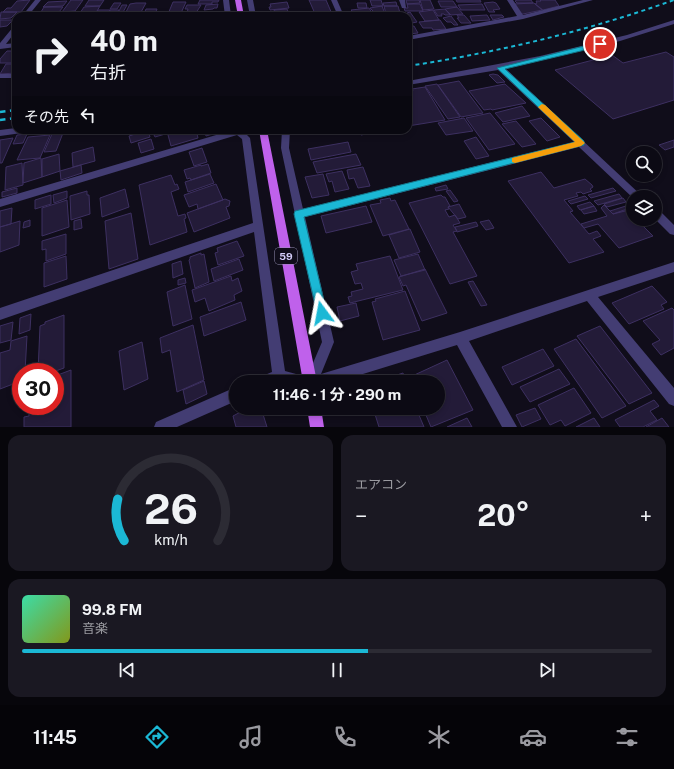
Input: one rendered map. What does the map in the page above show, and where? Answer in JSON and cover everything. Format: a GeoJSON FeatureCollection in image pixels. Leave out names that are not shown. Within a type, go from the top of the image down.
{"type":"FeatureCollection","features":[{"type":"Feature","properties":{"kind":"main road"},"geometry":{"type":"LineString","coordinates":[[238,0],[240,12]]}},
{"type":"Feature","properties":{"kind":"main road","name":"59"},"geometry":{"type":"LineString","coordinates":[[264,134],[309,375]]}},
{"type":"Feature","properties":{"kind":"main road"},"geometry":{"type":"LineString","coordinates":[[315,415],[317,427]]}},
{"type":"Feature","properties":{"kind":"street"},"geometry":{"type":"LineString","coordinates":[[28,12],[38,0]]}},
{"type":"Feature","properties":{"kind":"street"},"geometry":{"type":"LineString","coordinates":[[226,0],[228,12]]}},
{"type":"Feature","properties":{"kind":"street"},"geometry":{"type":"LineString","coordinates":[[250,0],[253,12]]}},
{"type":"Feature","properties":{"kind":"street"},"geometry":{"type":"LineString","coordinates":[[334,0],[339,12]]}},
{"type":"Feature","properties":{"kind":"street"},"geometry":{"type":"LineString","coordinates":[[510,0],[521,17]]}},
{"type":"Feature","properties":{"kind":"street"},"geometry":{"type":"LineString","coordinates":[[412,37],[457,31],[558,9],[590,0]]}},
{"type":"Feature","properties":{"kind":"street"},"geometry":{"type":"LineString","coordinates":[[412,82],[500,68],[627,38],[674,22]]}},
{"type":"Feature","properties":{"kind":"street"},"geometry":{"type":"LineString","coordinates":[[1,46],[12,32]]}},
{"type":"Feature","properties":{"kind":"street"},"geometry":{"type":"LineString","coordinates":[[1,46],[12,46]]}},
{"type":"Feature","properties":{"kind":"street"},"geometry":{"type":"LineString","coordinates":[[500,68],[631,190]]}},
{"type":"Feature","properties":{"kind":"street"},"geometry":{"type":"LineString","coordinates":[[0,76],[12,76]]}},
{"type":"Feature","properties":{"kind":"street"},"geometry":{"type":"LineString","coordinates":[[0,133],[12,131]]}},
{"type":"Feature","properties":{"kind":"street"},"geometry":{"type":"LineString","coordinates":[[0,203],[228,134]]}},
{"type":"Feature","properties":{"kind":"street"},"geometry":{"type":"LineString","coordinates":[[241,134],[246,138],[279,375]]}},
{"type":"Feature","properties":{"kind":"street"},"geometry":{"type":"LineString","coordinates":[[286,134],[285,148],[328,342],[313,375]]}},
{"type":"Feature","properties":{"kind":"street"},"geometry":{"type":"LineString","coordinates":[[299,214],[581,143]]}},
{"type":"Feature","properties":{"kind":"street"},"geometry":{"type":"LineString","coordinates":[[662,220],[674,231]]}},
{"type":"Feature","properties":{"kind":"street"},"geometry":{"type":"LineString","coordinates":[[0,314],[258,226]]}},
{"type":"Feature","properties":{"kind":"street"},"geometry":{"type":"LineString","coordinates":[[339,375],[460,338],[674,267]]}},
{"type":"Feature","properties":{"kind":"street"},"geometry":{"type":"LineString","coordinates":[[590,295],[674,399]]}},
{"type":"Feature","properties":{"kind":"street"},"geometry":{"type":"LineString","coordinates":[[460,338],[510,427]]}},
{"type":"Feature","properties":{"kind":"street"},"geometry":{"type":"LineString","coordinates":[[161,427],[229,397]]}},
{"type":"Feature","properties":{"kind":"lane"},"geometry":{"type":"LineString","coordinates":[[402,0],[404,7]]}},
{"type":"Feature","properties":{"kind":"building"},"geometry":{"type":"Polygon","coordinates":[[[30,0],[21,12],[3,12],[7,8],[11,8],[17,1],[30,0]]]}},
{"type":"Feature","properties":{"kind":"building"},"geometry":{"type":"Polygon","coordinates":[[[71,0],[83,0],[75,11],[62,12],[71,0]]]}},
{"type":"Feature","properties":{"kind":"building"},"geometry":{"type":"Polygon","coordinates":[[[89,0],[104,0],[100,6],[85,6],[89,0]]]}},
{"type":"Feature","properties":{"kind":"building"},"geometry":{"type":"Polygon","coordinates":[[[200,0],[219,0],[218,2],[212,2],[212,4],[198,4],[200,0]]]}},
{"type":"Feature","properties":{"kind":"building"},"geometry":{"type":"Polygon","coordinates":[[[309,0],[326,0],[331,12],[314,12],[309,0]]]}},
{"type":"Feature","properties":{"kind":"building"},"geometry":{"type":"Polygon","coordinates":[[[370,0],[381,0],[383,6],[372,6],[370,0]]]}},
{"type":"Feature","properties":{"kind":"building"},"geometry":{"type":"Polygon","coordinates":[[[406,0],[419,0],[420,3],[407,4],[406,0]]]}},
{"type":"Feature","properties":{"kind":"building"},"geometry":{"type":"Polygon","coordinates":[[[420,0],[430,0],[434,9],[423,10],[420,0]]]}},
{"type":"Feature","properties":{"kind":"building"},"geometry":{"type":"Polygon","coordinates":[[[456,0],[480,0],[481,2],[457,2],[456,0]]]}},
{"type":"Feature","properties":{"kind":"building"},"geometry":{"type":"Polygon","coordinates":[[[531,0],[533,3],[517,3],[515,1],[531,0]]]}},
{"type":"Feature","properties":{"kind":"building"},"geometry":{"type":"Polygon","coordinates":[[[540,0],[555,0],[559,6],[543,10],[535,4],[537,3],[536,1],[541,1],[540,0]]]}},
{"type":"Feature","properties":{"kind":"building"},"geometry":{"type":"Polygon","coordinates":[[[67,1],[63,6],[43,7],[48,2],[67,1]]]}},
{"type":"Feature","properties":{"kind":"building"},"geometry":{"type":"Polygon","coordinates":[[[438,1],[453,1],[457,7],[441,7],[438,1]]]}},
{"type":"Feature","properties":{"kind":"building"},"geometry":{"type":"Polygon","coordinates":[[[173,2],[186,2],[181,12],[169,12],[173,2]]]}},
{"type":"Feature","properties":{"kind":"building"},"geometry":{"type":"Polygon","coordinates":[[[287,2],[289,8],[270,10],[270,4],[287,2]]]}},
{"type":"Feature","properties":{"kind":"building"},"geometry":{"type":"Polygon","coordinates":[[[396,2],[397,6],[384,6],[383,3],[396,2]]]}},
{"type":"Feature","properties":{"kind":"building"},"geometry":{"type":"Polygon","coordinates":[[[114,3],[121,3],[117,9],[110,9],[114,3]]]}},
{"type":"Feature","properties":{"kind":"building"},"geometry":{"type":"Polygon","coordinates":[[[146,3],[141,12],[126,12],[130,4],[146,3]]]}},
{"type":"Feature","properties":{"kind":"building"},"geometry":{"type":"Polygon","coordinates":[[[357,3],[366,3],[367,8],[358,8],[357,3]]]}},
{"type":"Feature","properties":{"kind":"building"},"geometry":{"type":"Polygon","coordinates":[[[484,3],[496,3],[500,9],[493,10],[495,12],[489,12],[484,3]]]}},
{"type":"Feature","properties":{"kind":"building"},"geometry":{"type":"Polygon","coordinates":[[[534,3],[542,10],[520,14],[514,4],[534,3]]]}},
{"type":"Feature","properties":{"kind":"building"},"geometry":{"type":"Polygon","coordinates":[[[218,4],[217,8],[204,10],[206,5],[218,4]]]}},
{"type":"Feature","properties":{"kind":"building"},"geometry":{"type":"Polygon","coordinates":[[[407,4],[420,4],[423,11],[405,11],[404,8],[408,8],[407,4]]]}},
{"type":"Feature","properties":{"kind":"building"},"geometry":{"type":"Polygon","coordinates":[[[482,4],[485,10],[461,10],[458,5],[482,4]]]}},
{"type":"Feature","properties":{"kind":"building"},"geometry":{"type":"Polygon","coordinates":[[[122,5],[127,5],[123,12],[118,12],[122,5]]]}},
{"type":"Feature","properties":{"kind":"building"},"geometry":{"type":"Polygon","coordinates":[[[187,5],[201,5],[197,12],[187,12],[188,9],[185,9],[187,5]]]}},
{"type":"Feature","properties":{"kind":"building"},"geometry":{"type":"Polygon","coordinates":[[[100,6],[96,12],[81,12],[84,7],[100,6]]]}},
{"type":"Feature","properties":{"kind":"building"},"geometry":{"type":"Polygon","coordinates":[[[382,6],[384,12],[374,12],[370,8],[382,6]]]}},
{"type":"Feature","properties":{"kind":"building"},"geometry":{"type":"Polygon","coordinates":[[[384,6],[398,6],[400,12],[386,12],[384,6]]]}},
{"type":"Feature","properties":{"kind":"building"},"geometry":{"type":"Polygon","coordinates":[[[44,7],[63,7],[59,12],[41,12],[44,7]]]}},
{"type":"Feature","properties":{"kind":"building"},"geometry":{"type":"Polygon","coordinates":[[[457,7],[463,14],[451,15],[445,9],[457,7]]]}},
{"type":"Feature","properties":{"kind":"building"},"geometry":{"type":"Polygon","coordinates":[[[369,8],[372,12],[353,12],[351,10],[369,8]]]}},
{"type":"Feature","properties":{"kind":"building"},"geometry":{"type":"Polygon","coordinates":[[[146,9],[157,9],[156,12],[145,12],[146,9]]]}},
{"type":"Feature","properties":{"kind":"building"},"geometry":{"type":"Polygon","coordinates":[[[287,9],[288,12],[275,12],[274,10],[287,9]]]}},
{"type":"Feature","properties":{"kind":"building"},"geometry":{"type":"Polygon","coordinates":[[[445,9],[450,15],[441,14],[442,16],[438,16],[434,10],[445,9]]]}},
{"type":"Feature","properties":{"kind":"building"},"geometry":{"type":"Polygon","coordinates":[[[98,10],[110,10],[109,12],[97,12],[98,10]]]}},
{"type":"Feature","properties":{"kind":"building"},"geometry":{"type":"Polygon","coordinates":[[[110,10],[119,10],[118,12],[109,12],[110,10]]]}},
{"type":"Feature","properties":{"kind":"building"},"geometry":{"type":"Polygon","coordinates":[[[433,10],[439,20],[425,21],[419,12],[433,10]]]}},
{"type":"Feature","properties":{"kind":"building"},"geometry":{"type":"Polygon","coordinates":[[[1,12],[12,12],[11,18],[0,19],[1,12]]]}},
{"type":"Feature","properties":{"kind":"building"},"geometry":{"type":"Polygon","coordinates":[[[412,15],[417,22],[412,23],[412,15]]]}},
{"type":"Feature","properties":{"kind":"building"},"geometry":{"type":"Polygon","coordinates":[[[457,15],[464,15],[471,23],[461,23],[457,18],[459,18],[457,15]]]}},
{"type":"Feature","properties":{"kind":"building"},"geometry":{"type":"Polygon","coordinates":[[[487,15],[490,20],[472,21],[470,16],[487,15]]]}},
{"type":"Feature","properties":{"kind":"building"},"geometry":{"type":"Polygon","coordinates":[[[490,15],[502,15],[504,17],[493,20],[490,15]]]}},
{"type":"Feature","properties":{"kind":"building"},"geometry":{"type":"Polygon","coordinates":[[[451,16],[458,25],[447,22],[443,18],[451,16]]]}},
{"type":"Feature","properties":{"kind":"building"},"geometry":{"type":"Polygon","coordinates":[[[0,20],[12,20],[7,26],[0,27],[0,20]]]}},
{"type":"Feature","properties":{"kind":"building"},"geometry":{"type":"Polygon","coordinates":[[[440,20],[446,29],[433,30],[432,28],[423,28],[419,22],[440,20]]]}},
{"type":"Feature","properties":{"kind":"building"},"geometry":{"type":"Polygon","coordinates":[[[412,26],[414,26],[418,33],[412,34],[412,26]]]}},
{"type":"Feature","properties":{"kind":"building"},"geometry":{"type":"Polygon","coordinates":[[[7,51],[12,51],[12,63],[0,63],[0,59],[7,51]]]}},
{"type":"Feature","properties":{"kind":"building"},"geometry":{"type":"Polygon","coordinates":[[[666,52],[674,57],[674,100],[613,119],[555,70],[612,55],[623,63],[666,52]]]}},
{"type":"Feature","properties":{"kind":"building"},"geometry":{"type":"Polygon","coordinates":[[[6,64],[12,64],[12,73],[0,74],[6,64]]]}},
{"type":"Feature","properties":{"kind":"building"},"geometry":{"type":"Polygon","coordinates":[[[489,75],[498,75],[505,82],[497,83],[489,75]]]}},
{"type":"Feature","properties":{"kind":"building"},"geometry":{"type":"Polygon","coordinates":[[[459,81],[483,113],[461,117],[438,85],[459,81]]]}},
{"type":"Feature","properties":{"kind":"building"},"geometry":{"type":"Polygon","coordinates":[[[437,84],[460,117],[448,119],[425,86],[437,84]]]}},
{"type":"Feature","properties":{"kind":"building"},"geometry":{"type":"Polygon","coordinates":[[[505,84],[526,103],[492,110],[484,110],[469,91],[505,84]]]}},
{"type":"Feature","properties":{"kind":"building"},"geometry":{"type":"Polygon","coordinates":[[[425,87],[445,120],[412,125],[412,89],[425,87]]]}},
{"type":"Feature","properties":{"kind":"building"},"geometry":{"type":"Polygon","coordinates":[[[522,106],[530,116],[503,122],[495,113],[522,106]]]}},
{"type":"Feature","properties":{"kind":"building"},"geometry":{"type":"Polygon","coordinates":[[[490,113],[515,144],[489,150],[466,118],[490,113]]]}},
{"type":"Feature","properties":{"kind":"building"},"geometry":{"type":"Polygon","coordinates":[[[464,118],[473,131],[446,135],[438,123],[464,118]]]}},
{"type":"Feature","properties":{"kind":"building"},"geometry":{"type":"Polygon","coordinates":[[[541,118],[560,137],[547,141],[529,121],[541,118]]]}},
{"type":"Feature","properties":{"kind":"building"},"geometry":{"type":"Polygon","coordinates":[[[516,121],[536,144],[522,147],[502,124],[516,121]]]}},
{"type":"Feature","properties":{"kind":"building"},"geometry":{"type":"Polygon","coordinates":[[[27,134],[23,143],[13,144],[17,135],[27,134]]]}},
{"type":"Feature","properties":{"kind":"building"},"geometry":{"type":"Polygon","coordinates":[[[52,134],[63,134],[56,151],[44,152],[52,134]]]}},
{"type":"Feature","properties":{"kind":"building"},"geometry":{"type":"Polygon","coordinates":[[[135,134],[149,134],[150,137],[131,143],[129,136],[135,134]]]}},
{"type":"Feature","properties":{"kind":"building"},"geometry":{"type":"Polygon","coordinates":[[[157,134],[165,134],[155,137],[154,135],[157,134]]]}},
{"type":"Feature","properties":{"kind":"building"},"geometry":{"type":"Polygon","coordinates":[[[197,134],[198,138],[171,146],[168,135],[197,134]]]}},
{"type":"Feature","properties":{"kind":"building"},"geometry":{"type":"Polygon","coordinates":[[[50,135],[40,158],[17,160],[28,137],[50,135]]]}},
{"type":"Feature","properties":{"kind":"building"},"geometry":{"type":"Polygon","coordinates":[[[476,137],[489,156],[476,159],[464,141],[476,137]]]}},
{"type":"Feature","properties":{"kind":"building"},"geometry":{"type":"Polygon","coordinates":[[[13,138],[2,163],[0,163],[0,140],[13,138]]]}},
{"type":"Feature","properties":{"kind":"building"},"geometry":{"type":"Polygon","coordinates":[[[151,139],[154,149],[141,153],[138,143],[151,139]]]}},
{"type":"Feature","properties":{"kind":"building"},"geometry":{"type":"Polygon","coordinates":[[[674,140],[674,147],[665,150],[659,145],[674,140]]]}},
{"type":"Feature","properties":{"kind":"building"},"geometry":{"type":"Polygon","coordinates":[[[348,142],[351,152],[311,160],[308,149],[348,142]]]}},
{"type":"Feature","properties":{"kind":"building"},"geometry":{"type":"Polygon","coordinates":[[[93,147],[95,161],[73,167],[72,153],[93,147]]]}},
{"type":"Feature","properties":{"kind":"building"},"geometry":{"type":"Polygon","coordinates":[[[202,148],[207,162],[194,166],[189,152],[202,148]]]}},
{"type":"Feature","properties":{"kind":"building"},"geometry":{"type":"Polygon","coordinates":[[[59,154],[60,171],[42,177],[42,159],[59,154]]]}},
{"type":"Feature","properties":{"kind":"building"},"geometry":{"type":"Polygon","coordinates":[[[356,154],[361,165],[317,173],[313,162],[356,154]]]}},
{"type":"Feature","properties":{"kind":"building"},"geometry":{"type":"Polygon","coordinates":[[[41,158],[42,177],[23,183],[24,163],[41,158]]]}},
{"type":"Feature","properties":{"kind":"building"},"geometry":{"type":"Polygon","coordinates":[[[22,163],[23,185],[5,190],[6,167],[22,163]]]}},
{"type":"Feature","properties":{"kind":"building"},"geometry":{"type":"Polygon","coordinates":[[[208,164],[211,173],[191,180],[190,178],[187,179],[184,170],[208,164]]]}},
{"type":"Feature","properties":{"kind":"building"},"geometry":{"type":"Polygon","coordinates":[[[81,165],[82,173],[61,180],[60,171],[81,165]]]}},
{"type":"Feature","properties":{"kind":"building"},"geometry":{"type":"Polygon","coordinates":[[[363,167],[370,186],[358,188],[354,178],[349,179],[347,170],[363,167]]]}},
{"type":"Feature","properties":{"kind":"building"},"geometry":{"type":"Polygon","coordinates":[[[342,171],[349,189],[335,192],[332,181],[329,182],[326,174],[342,171]]]}},
{"type":"Feature","properties":{"kind":"building"},"geometry":{"type":"Polygon","coordinates":[[[541,172],[554,188],[585,179],[592,185],[593,187],[590,189],[592,191],[583,194],[581,192],[576,193],[578,196],[564,200],[573,211],[570,212],[589,234],[597,231],[601,236],[593,239],[604,252],[569,263],[508,181],[541,172]]]}},
{"type":"Feature","properties":{"kind":"building"},"geometry":{"type":"Polygon","coordinates":[[[210,174],[214,183],[188,192],[185,182],[210,174]]]}},
{"type":"Feature","properties":{"kind":"building"},"geometry":{"type":"Polygon","coordinates":[[[323,174],[329,195],[312,198],[305,177],[323,174]]]}},
{"type":"Feature","properties":{"kind":"building"},"geometry":{"type":"Polygon","coordinates":[[[171,175],[175,185],[177,184],[179,189],[171,192],[178,216],[185,214],[186,218],[184,219],[187,232],[150,245],[139,185],[171,175]]]}},
{"type":"Feature","properties":{"kind":"building"},"geometry":{"type":"Polygon","coordinates":[[[216,184],[223,200],[198,209],[197,204],[189,207],[184,195],[216,184]]]}},
{"type":"Feature","properties":{"kind":"building"},"geometry":{"type":"Polygon","coordinates":[[[446,185],[448,189],[436,191],[435,188],[446,185]]]}},
{"type":"Feature","properties":{"kind":"building"},"geometry":{"type":"Polygon","coordinates":[[[17,188],[17,193],[2,197],[2,192],[17,188]]]}},
{"type":"Feature","properties":{"kind":"building"},"geometry":{"type":"Polygon","coordinates":[[[613,188],[616,191],[591,198],[588,195],[613,188]]]}},
{"type":"Feature","properties":{"kind":"building"},"geometry":{"type":"Polygon","coordinates":[[[125,189],[129,207],[102,217],[100,198],[125,189]]]}},
{"type":"Feature","properties":{"kind":"building"},"geometry":{"type":"Polygon","coordinates":[[[450,190],[458,201],[454,202],[446,191],[450,190]]]}},
{"type":"Feature","properties":{"kind":"building"},"geometry":{"type":"Polygon","coordinates":[[[67,191],[67,198],[54,203],[53,195],[67,191]]]}},
{"type":"Feature","properties":{"kind":"building"},"geometry":{"type":"Polygon","coordinates":[[[87,191],[87,195],[89,195],[90,214],[71,220],[70,196],[87,191]]]}},
{"type":"Feature","properties":{"kind":"building"},"geometry":{"type":"Polygon","coordinates":[[[619,194],[622,198],[598,205],[594,201],[619,194]]]}},
{"type":"Feature","properties":{"kind":"building"},"geometry":{"type":"Polygon","coordinates":[[[51,195],[51,204],[35,209],[35,200],[51,195]]]}},
{"type":"Feature","properties":{"kind":"building"},"geometry":{"type":"Polygon","coordinates":[[[441,195],[445,197],[450,206],[448,207],[449,209],[445,210],[449,217],[455,215],[460,223],[453,225],[457,231],[453,232],[477,276],[450,284],[409,203],[441,195]]]}},
{"type":"Feature","properties":{"kind":"building"},"geometry":{"type":"Polygon","coordinates":[[[585,196],[588,199],[571,204],[568,201],[585,196]]]}},
{"type":"Feature","properties":{"kind":"building"},"geometry":{"type":"Polygon","coordinates":[[[390,198],[391,201],[395,200],[409,229],[383,236],[370,205],[381,203],[380,200],[390,198]]]}},
{"type":"Feature","properties":{"kind":"building"},"geometry":{"type":"Polygon","coordinates":[[[623,198],[626,202],[607,207],[604,204],[623,198]]]}},
{"type":"Feature","properties":{"kind":"building"},"geometry":{"type":"Polygon","coordinates":[[[225,199],[230,201],[229,206],[226,207],[230,218],[194,232],[187,213],[225,199]]]}},
{"type":"Feature","properties":{"kind":"building"},"geometry":{"type":"Polygon","coordinates":[[[67,200],[69,227],[42,236],[42,208],[67,200]]]}},
{"type":"Feature","properties":{"kind":"building"},"geometry":{"type":"Polygon","coordinates":[[[590,202],[594,206],[580,210],[577,206],[590,202]]]}},
{"type":"Feature","properties":{"kind":"building"},"geometry":{"type":"Polygon","coordinates":[[[459,204],[466,217],[458,219],[448,207],[459,204]]]}},
{"type":"Feature","properties":{"kind":"building"},"geometry":{"type":"Polygon","coordinates":[[[604,205],[613,214],[626,209],[626,226],[643,226],[653,236],[619,248],[598,224],[584,228],[581,224],[607,216],[601,208],[604,205]]]}},
{"type":"Feature","properties":{"kind":"building"},"geometry":{"type":"Polygon","coordinates":[[[366,206],[372,222],[326,233],[321,216],[366,206]]]}},
{"type":"Feature","properties":{"kind":"building"},"geometry":{"type":"Polygon","coordinates":[[[594,206],[597,211],[584,214],[581,210],[594,206]]]}},
{"type":"Feature","properties":{"kind":"building"},"geometry":{"type":"Polygon","coordinates":[[[626,206],[626,211],[613,214],[610,211],[626,206]]]}},
{"type":"Feature","properties":{"kind":"building"},"geometry":{"type":"Polygon","coordinates":[[[12,208],[11,224],[0,227],[0,211],[12,208]]]}},
{"type":"Feature","properties":{"kind":"building"},"geometry":{"type":"Polygon","coordinates":[[[131,213],[138,259],[109,269],[105,221],[131,213]]]}},
{"type":"Feature","properties":{"kind":"building"},"geometry":{"type":"Polygon","coordinates":[[[81,219],[82,228],[74,230],[74,221],[81,219]]]}},
{"type":"Feature","properties":{"kind":"building"},"geometry":{"type":"Polygon","coordinates":[[[30,220],[30,226],[23,228],[24,222],[30,220]]]}},
{"type":"Feature","properties":{"kind":"building"},"geometry":{"type":"Polygon","coordinates":[[[489,220],[494,228],[486,230],[480,222],[489,220]]]}},
{"type":"Feature","properties":{"kind":"building"},"geometry":{"type":"Polygon","coordinates":[[[20,221],[19,245],[0,252],[0,227],[20,221]]]}},
{"type":"Feature","properties":{"kind":"building"},"geometry":{"type":"Polygon","coordinates":[[[476,222],[478,226],[457,232],[455,227],[476,222]]]}},
{"type":"Feature","properties":{"kind":"building"},"geometry":{"type":"Polygon","coordinates":[[[410,229],[420,252],[399,258],[389,235],[410,229]]]}},
{"type":"Feature","properties":{"kind":"building"},"geometry":{"type":"Polygon","coordinates":[[[66,234],[66,254],[46,261],[46,249],[42,250],[42,241],[66,234]]]}},
{"type":"Feature","properties":{"kind":"building"},"geometry":{"type":"Polygon","coordinates":[[[237,241],[244,256],[218,265],[215,253],[218,252],[217,248],[237,241]]]}},
{"type":"Feature","properties":{"kind":"building"},"geometry":{"type":"Polygon","coordinates":[[[201,253],[201,255],[204,254],[209,282],[195,288],[189,260],[190,257],[201,253]]]}},
{"type":"Feature","properties":{"kind":"building"},"geometry":{"type":"Polygon","coordinates":[[[418,254],[425,270],[401,276],[394,260],[418,254]]]}},
{"type":"Feature","properties":{"kind":"building"},"geometry":{"type":"Polygon","coordinates":[[[66,256],[67,279],[44,287],[44,263],[66,256]]]}},
{"type":"Feature","properties":{"kind":"building"},"geometry":{"type":"Polygon","coordinates":[[[390,256],[403,290],[350,303],[348,297],[352,296],[351,292],[363,289],[361,283],[355,284],[351,272],[358,270],[356,264],[390,256]]]}},
{"type":"Feature","properties":{"kind":"building"},"geometry":{"type":"Polygon","coordinates":[[[239,259],[243,270],[214,281],[211,269],[239,259]]]}},
{"type":"Feature","properties":{"kind":"building"},"geometry":{"type":"Polygon","coordinates":[[[181,261],[183,274],[173,278],[172,264],[181,261]]]}},
{"type":"Feature","properties":{"kind":"building"},"geometry":{"type":"Polygon","coordinates":[[[425,269],[447,313],[422,321],[406,285],[403,286],[399,277],[425,269]]]}},
{"type":"Feature","properties":{"kind":"building"},"geometry":{"type":"Polygon","coordinates":[[[231,276],[232,281],[238,278],[242,291],[234,295],[235,300],[209,311],[205,298],[195,302],[192,290],[231,276]]]}},
{"type":"Feature","properties":{"kind":"building"},"geometry":{"type":"Polygon","coordinates":[[[185,278],[186,283],[178,285],[178,280],[185,278]]]}},
{"type":"Feature","properties":{"kind":"building"},"geometry":{"type":"Polygon","coordinates":[[[473,281],[487,305],[481,306],[468,282],[473,281]]]}},
{"type":"Feature","properties":{"kind":"building"},"geometry":{"type":"Polygon","coordinates":[[[185,285],[192,319],[173,326],[167,292],[185,285]]]}},
{"type":"Feature","properties":{"kind":"building"},"geometry":{"type":"Polygon","coordinates":[[[652,286],[667,302],[661,305],[664,309],[629,324],[612,303],[652,286]]]}},
{"type":"Feature","properties":{"kind":"building"},"geometry":{"type":"Polygon","coordinates":[[[405,291],[420,330],[383,340],[372,302],[376,301],[375,299],[405,291]]]}},
{"type":"Feature","properties":{"kind":"building"},"geometry":{"type":"Polygon","coordinates":[[[241,302],[246,320],[204,336],[200,317],[241,302]]]}},
{"type":"Feature","properties":{"kind":"building"},"geometry":{"type":"Polygon","coordinates":[[[356,303],[359,316],[340,321],[337,307],[356,303]]]}},
{"type":"Feature","properties":{"kind":"building"},"geometry":{"type":"Polygon","coordinates":[[[672,308],[674,310],[674,348],[661,355],[652,344],[660,340],[643,321],[672,308]]]}},
{"type":"Feature","properties":{"kind":"building"},"geometry":{"type":"Polygon","coordinates":[[[31,314],[30,330],[19,334],[20,318],[31,314]]]}},
{"type":"Feature","properties":{"kind":"building"},"geometry":{"type":"Polygon","coordinates":[[[64,315],[64,363],[38,363],[40,326],[45,324],[45,322],[64,315]]]}},
{"type":"Feature","properties":{"kind":"building"},"geometry":{"type":"Polygon","coordinates":[[[13,322],[11,340],[0,343],[0,326],[13,322]]]}},
{"type":"Feature","properties":{"kind":"building"},"geometry":{"type":"Polygon","coordinates":[[[193,325],[204,380],[177,392],[170,350],[162,353],[160,338],[193,325]]]}},
{"type":"Feature","properties":{"kind":"building"},"geometry":{"type":"Polygon","coordinates":[[[600,326],[652,393],[629,404],[577,336],[600,326]]]}},
{"type":"Feature","properties":{"kind":"building"},"geometry":{"type":"Polygon","coordinates":[[[27,336],[26,363],[12,363],[12,384],[0,389],[0,353],[10,350],[11,341],[27,336]]]}},
{"type":"Feature","properties":{"kind":"building"},"geometry":{"type":"Polygon","coordinates":[[[576,339],[626,406],[602,418],[554,349],[576,339]]]}},
{"type":"Feature","properties":{"kind":"building"},"geometry":{"type":"Polygon","coordinates":[[[142,342],[148,379],[124,390],[119,351],[142,342]]]}},
{"type":"Feature","properties":{"kind":"building"},"geometry":{"type":"Polygon","coordinates":[[[543,349],[554,366],[512,385],[502,367],[543,349]]]}},
{"type":"Feature","properties":{"kind":"building"},"geometry":{"type":"Polygon","coordinates":[[[447,360],[473,410],[431,427],[426,415],[445,415],[445,375],[414,375],[447,360]]]}},
{"type":"Feature","properties":{"kind":"building"},"geometry":{"type":"Polygon","coordinates":[[[559,369],[570,384],[530,402],[520,387],[559,369]]]}},
{"type":"Feature","properties":{"kind":"building"},"geometry":{"type":"Polygon","coordinates":[[[71,370],[71,427],[24,427],[24,417],[29,415],[64,415],[64,373],[71,370]]]}},
{"type":"Feature","properties":{"kind":"building"},"geometry":{"type":"Polygon","coordinates":[[[204,381],[207,394],[186,404],[183,390],[204,381]]]}},
{"type":"Feature","properties":{"kind":"building"},"geometry":{"type":"Polygon","coordinates":[[[574,388],[591,413],[565,426],[561,420],[550,425],[538,405],[574,388]]]}},
{"type":"Feature","properties":{"kind":"building"},"geometry":{"type":"Polygon","coordinates":[[[654,400],[659,406],[650,411],[657,420],[643,427],[620,427],[615,420],[654,400]]]}},
{"type":"Feature","properties":{"kind":"building"},"geometry":{"type":"Polygon","coordinates":[[[535,408],[541,419],[522,427],[516,415],[535,408]]]}},
{"type":"Feature","properties":{"kind":"building"},"geometry":{"type":"Polygon","coordinates":[[[263,415],[267,427],[236,427],[233,416],[263,415]]]}},
{"type":"Feature","properties":{"kind":"building"},"geometry":{"type":"Polygon","coordinates":[[[375,415],[419,415],[424,427],[379,427],[375,415]]]}},
{"type":"Feature","properties":{"kind":"building"},"geometry":{"type":"Polygon","coordinates":[[[467,418],[472,427],[447,427],[467,418]]]}},
{"type":"Feature","properties":{"kind":"building"},"geometry":{"type":"Polygon","coordinates":[[[594,418],[600,427],[576,427],[594,418]]]}},
{"type":"Feature","properties":{"kind":"building"},"geometry":{"type":"Polygon","coordinates":[[[662,418],[669,427],[646,427],[662,418]]]}},
{"type":"Feature","properties":{"kind":"railway"},"geometry":{"type":"LineString","coordinates":[[412,65],[476,54],[576,31],[674,0]]}},
{"type":"Feature","properties":{"kind":"railway"},"geometry":{"type":"LineString","coordinates":[[0,112],[12,110]]}},
{"type":"Feature","properties":{"kind":"railway"},"geometry":{"type":"LineString","coordinates":[[0,120],[12,118]]}},
{"type":"Feature","properties":{"kind":"slow traffic"},"geometry":{"type":"LineString","coordinates":[[515,160],[581,143],[542,107]]}},
{"type":"Feature","properties":{"kind":"route"},"geometry":{"type":"LineString","coordinates":[[322,313],[299,214],[581,143],[500,68],[600,44]]}}]}
